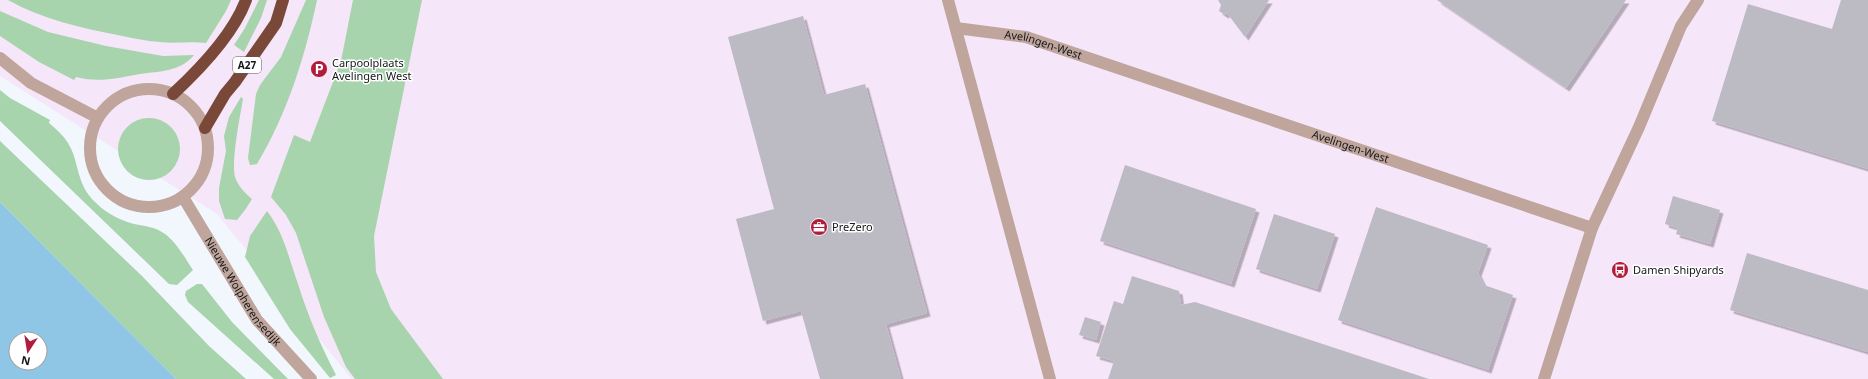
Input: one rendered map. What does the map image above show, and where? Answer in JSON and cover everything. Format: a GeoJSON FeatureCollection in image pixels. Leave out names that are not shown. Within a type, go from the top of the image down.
{"type":"FeatureCollection","features":[{"type":"Feature","properties":{"kind":"highway"},"geometry":{"type":"LineString","coordinates":[[173,94],[209,57],[242,11],[246,0]]}},
{"type":"Feature","properties":{"kind":"highway","name":"A27"},"geometry":{"type":"LineString","coordinates":[[205,128],[225,94],[276,23],[284,0]]}},
{"type":"Feature","properties":{"kind":"street"},"geometry":{"type":"LineString","coordinates":[[948,0],[1050,379]]}},
{"type":"Feature","properties":{"kind":"street"},"geometry":{"type":"LineString","coordinates":[[1544,379],[1592,228],[1636,134],[1681,26],[1698,0]]}},
{"type":"Feature","properties":{"kind":"street","name":"Avelingen-West"},"geometry":{"type":"LineString","coordinates":[[956,28],[1026,37],[1592,228]]}},
{"type":"Feature","properties":{"kind":"street"},"geometry":{"type":"LineString","coordinates":[[0,58],[31,83],[98,118]]}},
{"type":"Feature","properties":{"kind":"street"},"geometry":{"type":"LineString","coordinates":[[152,89],[173,94],[187,102],[194,110],[205,128],[208,143],[208,159],[203,174],[194,187],[183,197],[166,205],[149,208],[131,205],[111,193],[102,185],[93,170],[90,152],[91,135],[98,118],[112,102],[131,92],[152,89]]}},
{"type":"Feature","properties":{"kind":"street","name":"Nieuwe Wolpherensedijk"},"geometry":{"type":"LineString","coordinates":[[183,197],[257,320],[310,379]]}},
{"type":"Feature","properties":{"kind":"shaded area"},"geometry":{"type":"Polygon","coordinates":[[[0,0],[1868,0],[1868,379],[352,379],[217,214],[0,76],[0,0]]]}},
{"type":"Feature","properties":{"kind":"green space"},"geometry":{"type":"Polygon","coordinates":[[[8,0],[231,0],[226,11],[206,43],[172,43],[155,42],[134,38],[62,22],[21,7],[8,0]]]}},
{"type":"Feature","properties":{"kind":"green space"},"geometry":{"type":"Polygon","coordinates":[[[259,0],[267,0],[261,18],[244,52],[234,45],[245,28],[259,0]]]}},
{"type":"Feature","properties":{"kind":"green space"},"geometry":{"type":"Polygon","coordinates":[[[306,0],[317,0],[307,43],[294,85],[268,145],[257,164],[250,165],[248,158],[256,94],[260,85],[281,57],[306,0]]]}},
{"type":"Feature","properties":{"kind":"green space"},"geometry":{"type":"Polygon","coordinates":[[[353,0],[422,0],[374,236],[376,272],[391,309],[443,379],[355,379],[346,367],[324,317],[296,233],[286,215],[271,197],[294,135],[310,142],[341,61],[353,0]]]}},
{"type":"Feature","properties":{"kind":"green space"},"geometry":{"type":"Polygon","coordinates":[[[0,11],[48,32],[106,46],[163,56],[194,55],[182,65],[169,70],[100,80],[76,77],[74,80],[39,62],[0,36],[0,11]]]}},
{"type":"Feature","properties":{"kind":"green space"},"geometry":{"type":"Polygon","coordinates":[[[0,90],[10,98],[50,120],[49,123],[62,135],[72,150],[83,185],[96,203],[122,220],[154,228],[165,234],[177,246],[193,270],[177,285],[169,284],[0,121],[0,90]]]}},
{"type":"Feature","properties":{"kind":"green space"},"geometry":{"type":"Polygon","coordinates":[[[241,97],[243,99],[236,139],[234,170],[238,183],[252,199],[237,220],[225,219],[219,201],[219,188],[226,151],[224,136],[229,117],[241,97]]]}},
{"type":"Feature","properties":{"kind":"green space"},"geometry":{"type":"Polygon","coordinates":[[[149,118],[161,120],[171,127],[178,137],[180,149],[178,161],[171,171],[161,178],[149,180],[137,178],[127,171],[120,161],[118,149],[120,137],[127,127],[137,120],[149,118]]]}},
{"type":"Feature","properties":{"kind":"green space"},"geometry":{"type":"Polygon","coordinates":[[[0,141],[142,276],[209,346],[246,379],[176,379],[0,202],[0,141]]]}},
{"type":"Feature","properties":{"kind":"green space"},"geometry":{"type":"Polygon","coordinates":[[[267,211],[282,237],[310,319],[336,375],[330,378],[290,329],[245,257],[250,236],[267,211]]]}},
{"type":"Feature","properties":{"kind":"green space"},"geometry":{"type":"Polygon","coordinates":[[[197,284],[202,284],[232,322],[288,379],[274,379],[188,302],[185,295],[186,291],[197,284]]]}},
{"type":"Feature","properties":{"kind":"water"},"geometry":{"type":"Polygon","coordinates":[[[0,202],[176,379],[0,379],[0,202]]]}},
{"type":"Feature","properties":{"kind":"building"},"geometry":{"type":"Polygon","coordinates":[[[1218,0],[1269,0],[1245,37],[1227,13],[1225,15],[1219,11],[1221,5],[1218,0]]]}},
{"type":"Feature","properties":{"kind":"building"},"geometry":{"type":"Polygon","coordinates":[[[1437,0],[1626,0],[1566,88],[1437,0]]]}},
{"type":"Feature","properties":{"kind":"building"},"geometry":{"type":"Polygon","coordinates":[[[1841,0],[1868,0],[1868,169],[1712,121],[1748,4],[1832,29],[1841,0]]]}},
{"type":"Feature","properties":{"kind":"building"},"geometry":{"type":"Polygon","coordinates":[[[803,16],[824,95],[865,84],[927,313],[886,324],[901,379],[820,379],[801,311],[763,321],[736,219],[774,209],[728,37],[803,16]]]}},
{"type":"Feature","properties":{"kind":"building"},"geometry":{"type":"Polygon","coordinates":[[[1125,165],[1256,209],[1231,284],[1100,241],[1125,165]]]}},
{"type":"Feature","properties":{"kind":"building"},"geometry":{"type":"Polygon","coordinates":[[[1673,196],[1720,210],[1710,244],[1676,234],[1678,228],[1665,224],[1673,196]]]}},
{"type":"Feature","properties":{"kind":"building"},"geometry":{"type":"Polygon","coordinates":[[[1376,207],[1488,245],[1478,273],[1484,285],[1513,295],[1488,370],[1338,320],[1376,207]]]}},
{"type":"Feature","properties":{"kind":"building"},"geometry":{"type":"Polygon","coordinates":[[[1274,214],[1335,234],[1317,289],[1256,269],[1274,214]]]}},
{"type":"Feature","properties":{"kind":"building"},"geometry":{"type":"Polygon","coordinates":[[[1747,253],[1868,290],[1868,352],[1730,310],[1747,253]]]}},
{"type":"Feature","properties":{"kind":"building"},"geometry":{"type":"Polygon","coordinates":[[[1132,276],[1179,291],[1181,305],[1195,302],[1429,379],[1108,379],[1114,361],[1096,356],[1114,301],[1123,304],[1132,276]]]}},
{"type":"Feature","properties":{"kind":"building"},"geometry":{"type":"Polygon","coordinates":[[[1085,317],[1101,322],[1096,340],[1079,335],[1085,317]]]}},
{"type":"Feature","properties":{"kind":"place","name":"Carpoolplaats Avelingen West"},"geometry":{"type":"Point","coordinates":[319,69]}},
{"type":"Feature","properties":{"kind":"place","name":"PreZero"},"geometry":{"type":"Point","coordinates":[819,227]}},
{"type":"Feature","properties":{"kind":"place","name":"Damen Shipyards"},"geometry":{"type":"Point","coordinates":[1620,270]}}]}
